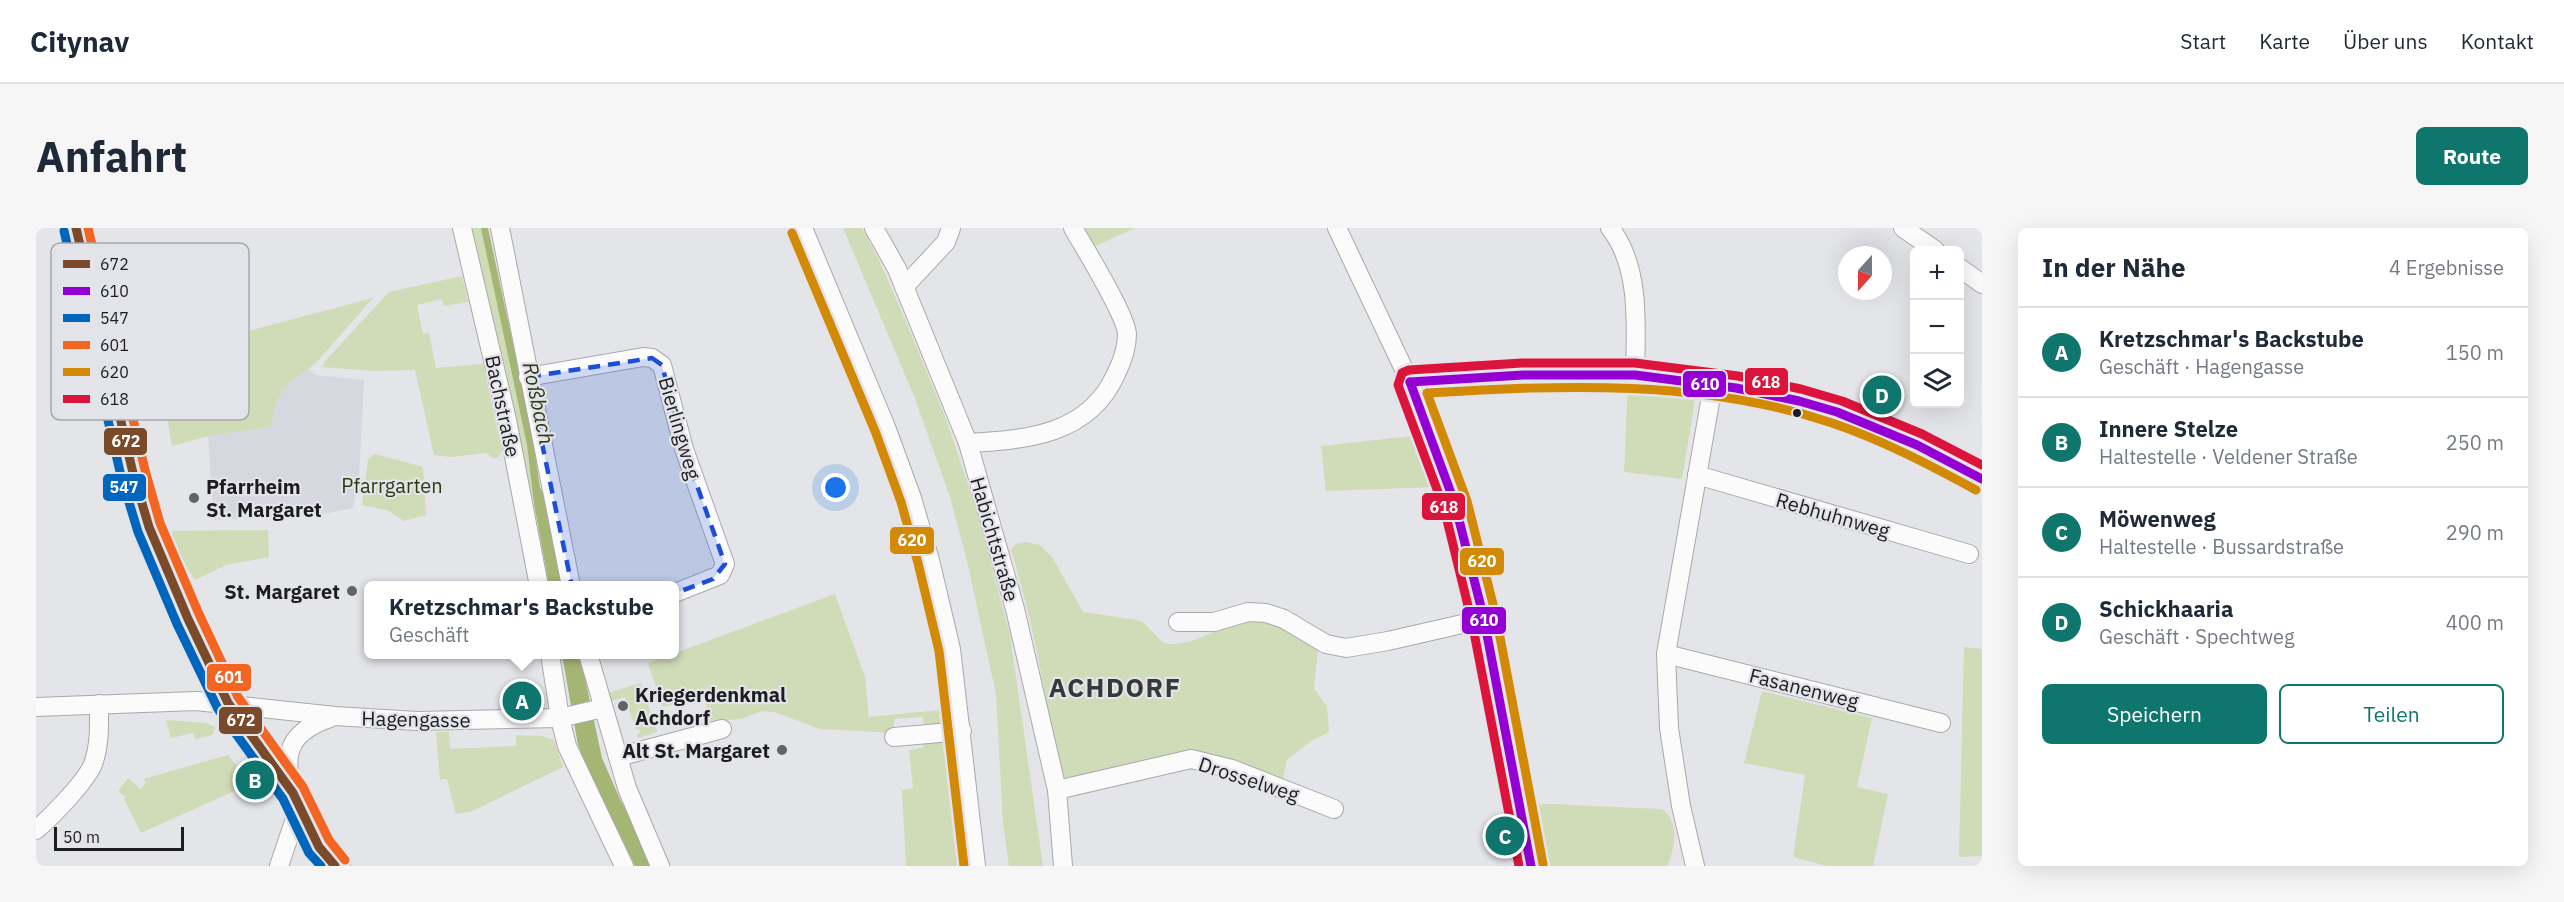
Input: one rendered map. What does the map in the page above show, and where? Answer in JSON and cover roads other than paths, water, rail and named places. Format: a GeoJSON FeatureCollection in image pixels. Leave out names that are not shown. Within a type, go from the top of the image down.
{"type":"FeatureCollection","features":[{"type":"Feature","properties":{"kind":"main road"},"geometry":{"type":"LineString","coordinates":[[75,228],[79,243]]}},
{"type":"Feature","properties":{"kind":"main road"},"geometry":{"type":"LineString","coordinates":[[120,420],[149,527],[188,619],[228,703],[296,800],[325,860]]}},
{"type":"Feature","properties":{"kind":"street","name":"Bachstraße"},"geometry":{"type":"LineString","coordinates":[[462,228],[507,420],[538,581]]}},
{"type":"Feature","properties":{"kind":"street","name":"Bachstraße"},"geometry":{"type":"LineString","coordinates":[[500,228],[570,581]]}},
{"type":"Feature","properties":{"kind":"street"},"geometry":{"type":"LineString","coordinates":[[803,228],[863,368],[912,498],[930,561],[951,649],[976,866]]}},
{"type":"Feature","properties":{"kind":"street","name":"Habichtstraße"},"geometry":{"type":"LineString","coordinates":[[874,228],[904,287],[968,443],[1015,609],[1057,790],[1063,866]]}},
{"type":"Feature","properties":{"kind":"street"},"geometry":{"type":"LineString","coordinates":[[904,287],[946,242],[951,228]]}},
{"type":"Feature","properties":{"kind":"street"},"geometry":{"type":"LineString","coordinates":[[968,443],[1018,441],[1059,430],[1095,405],[1112,383],[1124,357],[1127,333],[1120,313],[1073,228]]}},
{"type":"Feature","properties":{"kind":"street"},"geometry":{"type":"LineString","coordinates":[[1337,228],[1410,382],[1455,504],[1484,619],[1531,866]]}},
{"type":"Feature","properties":{"kind":"street"},"geometry":{"type":"LineString","coordinates":[[1610,228],[1624,251],[1631,275],[1636,327],[1635,375]]}},
{"type":"Feature","properties":{"kind":"street"},"geometry":{"type":"LineString","coordinates":[[1903,228],[1929,246]]}},
{"type":"Feature","properties":{"kind":"street"},"geometry":{"type":"LineString","coordinates":[[1964,271],[1982,284]]}},
{"type":"Feature","properties":{"kind":"street","name":"Bierlingweg"},"geometry":{"type":"LineString","coordinates":[[528,377],[643,357],[652,358],[662,365],[684,449],[724,564],[720,575],[679,591]]}},
{"type":"Feature","properties":{"kind":"street"},"geometry":{"type":"LineString","coordinates":[[1410,382],[1523,375],[1635,375],[1768,394],[1837,412],[1917,445],[1982,479]]}},
{"type":"Feature","properties":{"kind":"street"},"geometry":{"type":"LineString","coordinates":[[1695,866],[1669,728],[1666,654],[1713,385]]}},
{"type":"Feature","properties":{"kind":"street","name":"Rebhuhnweg"},"geometry":{"type":"LineString","coordinates":[[1696,475],[1969,554]]}},
{"type":"Feature","properties":{"kind":"street"},"geometry":{"type":"LineString","coordinates":[[1178,622],[1214,622],[1248,612],[1266,613],[1284,619],[1326,644],[1346,648],[1484,619]]}},
{"type":"Feature","properties":{"kind":"street","name":"Fasanenweg"},"geometry":{"type":"LineString","coordinates":[[1666,654],[1941,723]]}},
{"type":"Feature","properties":{"kind":"street"},"geometry":{"type":"LineString","coordinates":[[553,659],[581,713],[618,757],[627,788],[660,866]]}},
{"type":"Feature","properties":{"kind":"street"},"geometry":{"type":"LineString","coordinates":[[587,659],[581,713],[567,746],[624,866]]}},
{"type":"Feature","properties":{"kind":"street","name":"Hagengasse"},"geometry":{"type":"LineString","coordinates":[[36,707],[196,701],[417,722],[581,713]]}},
{"type":"Feature","properties":{"kind":"street"},"geometry":{"type":"LineString","coordinates":[[36,830],[87,774],[94,763],[99,735],[99,704]]}},
{"type":"Feature","properties":{"kind":"street"},"geometry":{"type":"LineString","coordinates":[[279,866],[296,800],[288,772],[289,757],[297,736],[305,728],[335,716]]}},
{"type":"Feature","properties":{"kind":"street"},"geometry":{"type":"LineString","coordinates":[[618,757],[722,729]]}},
{"type":"Feature","properties":{"kind":"street"},"geometry":{"type":"LineString","coordinates":[[894,737],[962,731]]}},
{"type":"Feature","properties":{"kind":"street","name":"Drosselweg"},"geometry":{"type":"LineString","coordinates":[[1057,790],[1191,759],[1203,760],[1232,769],[1334,809]]}},
{"type":"Feature","properties":{"kind":"place","name":"Schickhaaria"},"geometry":{"type":"Point","coordinates":[1882,395]}},
{"type":"Feature","properties":{"kind":"place","name":"Pfarrheim St. Margaret"},"geometry":{"type":"Point","coordinates":[194,498]}},
{"type":"Feature","properties":{"kind":"place","name":"St. Margaret"},"geometry":{"type":"Point","coordinates":[352,591]}},
{"type":"Feature","properties":{"kind":"place","name":"Kretzschmar's Backstube"},"geometry":{"type":"Point","coordinates":[522,701]}},
{"type":"Feature","properties":{"kind":"place","name":"Kriegerdenkmal Achdorf"},"geometry":{"type":"Point","coordinates":[623,706]}},
{"type":"Feature","properties":{"kind":"place","name":"Alt St. Margaret"},"geometry":{"type":"Point","coordinates":[782,750]}},
{"type":"Feature","properties":{"kind":"place","name":"Innere Stelze"},"geometry":{"type":"Point","coordinates":[255,780]}},
{"type":"Feature","properties":{"kind":"place","name":"Möwenweg"},"geometry":{"type":"Point","coordinates":[1505,836]}},
{"type":"Feature","properties":{"kind":"district","name":"ACHDORF"},"geometry":{"type":"Point","coordinates":[1115,687]}},
{"type":"Feature","properties":{"kind":"water label","name":"Roßbach"},"geometry":{"type":"Point","coordinates":[539,403]}},
{"type":"Feature","properties":{"kind":"park label","name":"Pfarrgarten"},"geometry":{"type":"Point","coordinates":[392,485]}}]}
